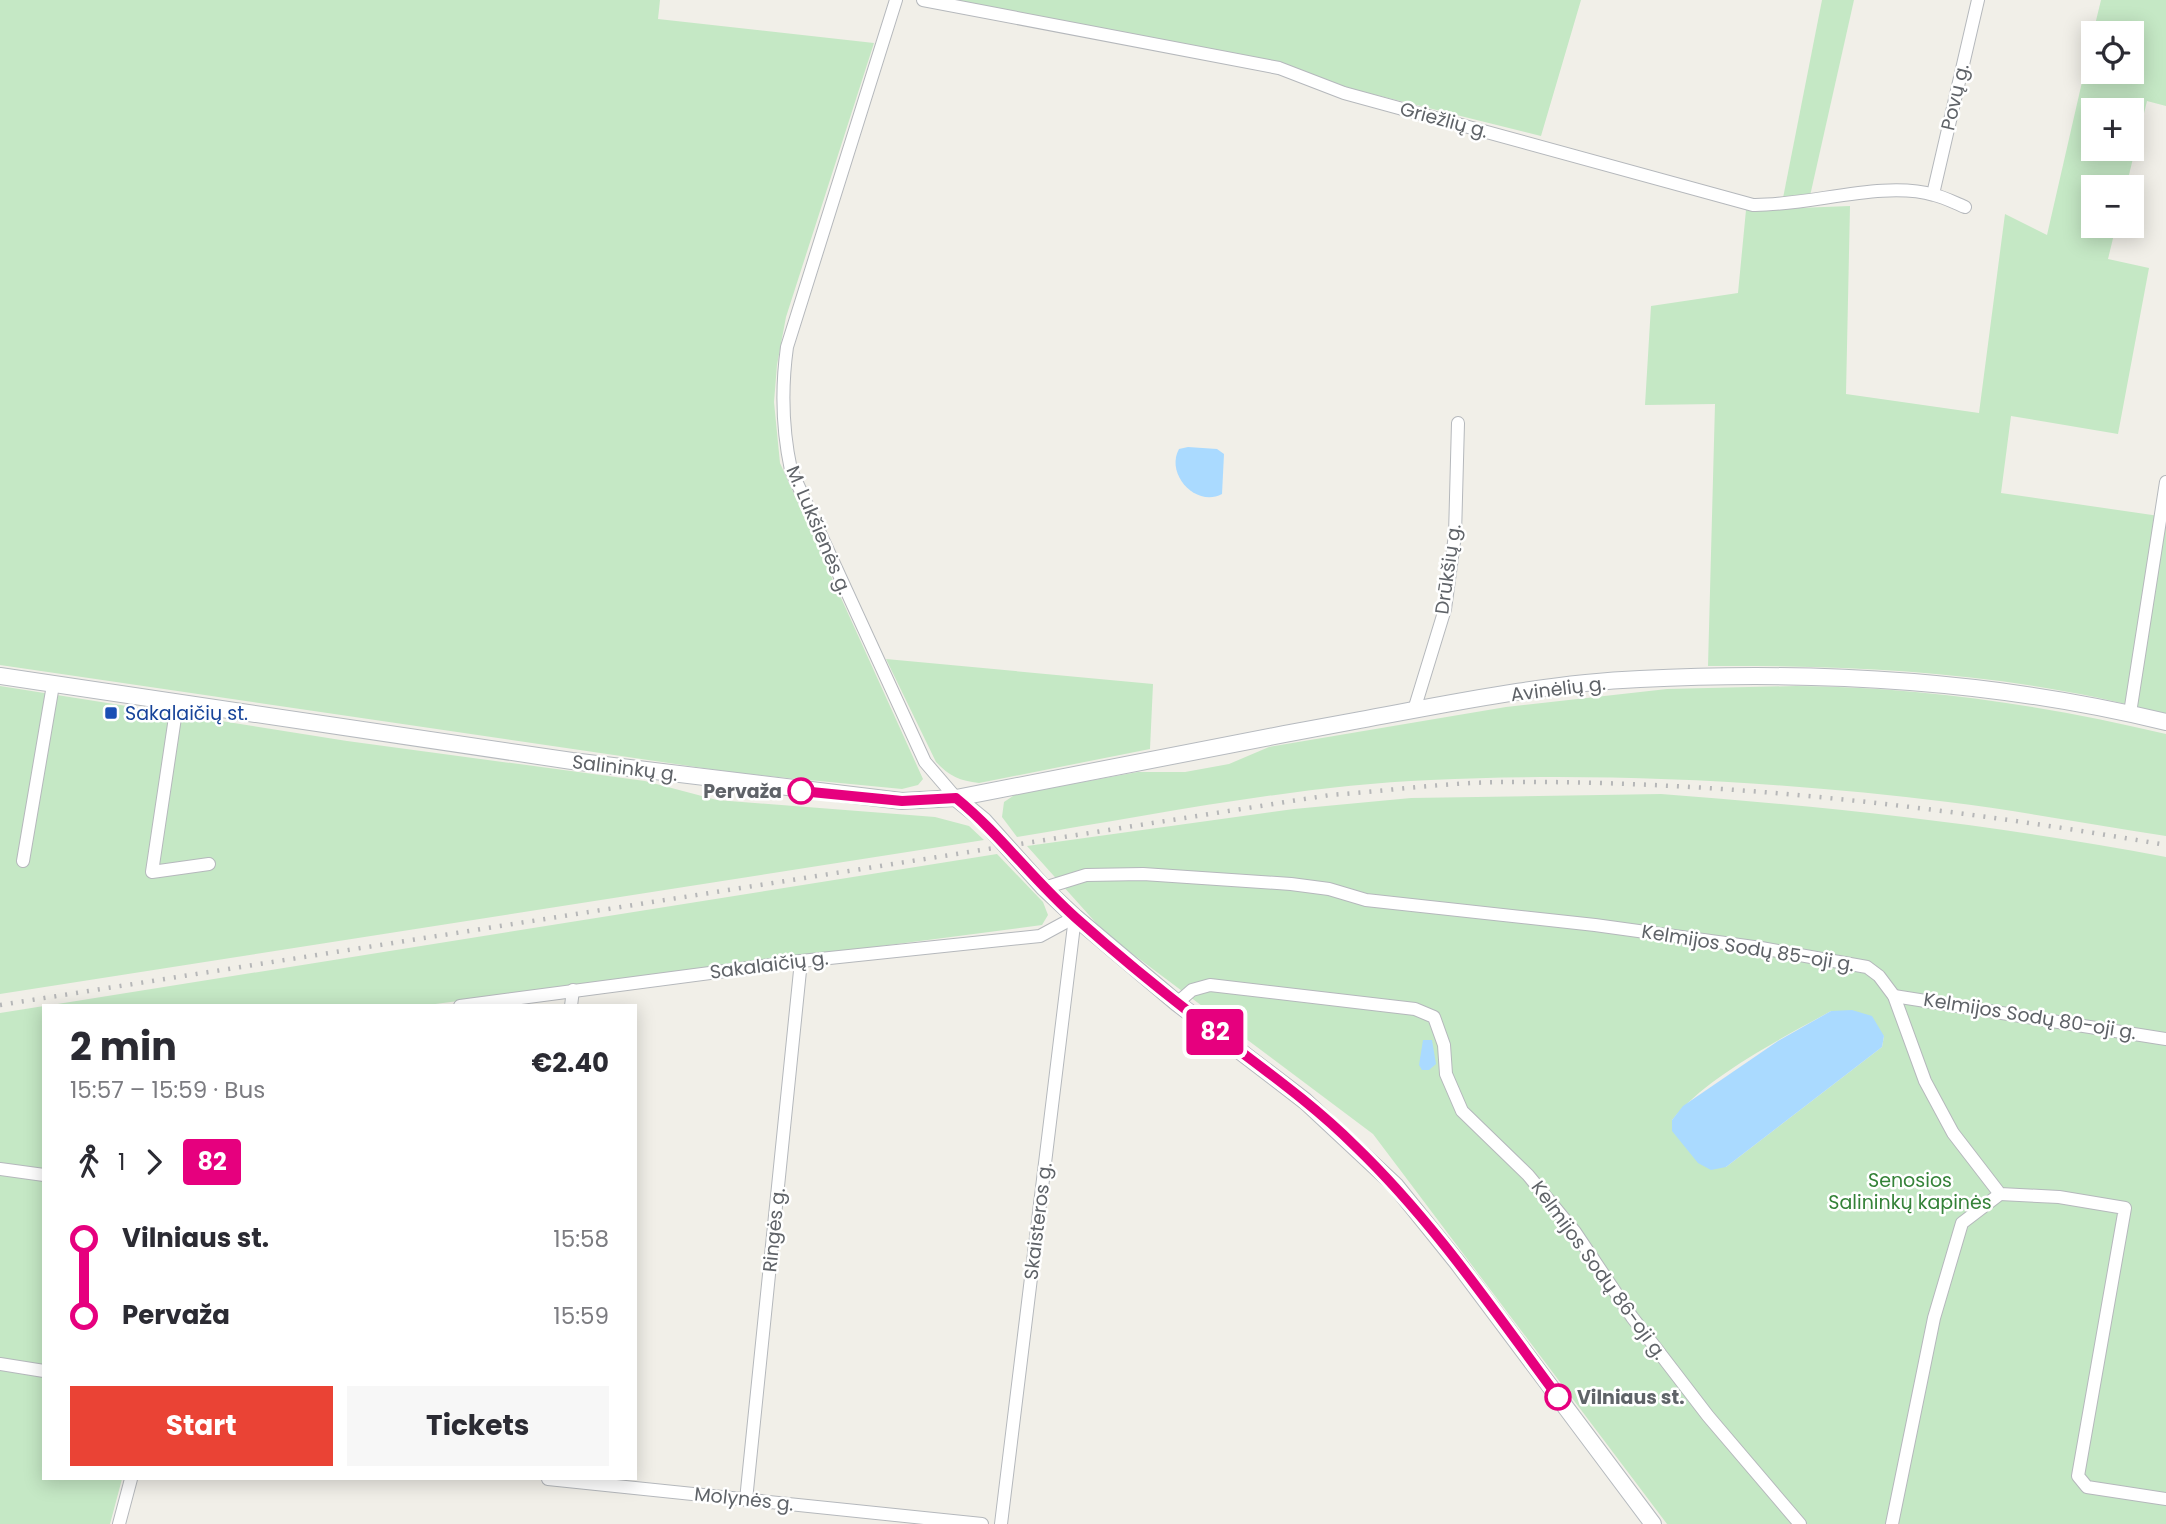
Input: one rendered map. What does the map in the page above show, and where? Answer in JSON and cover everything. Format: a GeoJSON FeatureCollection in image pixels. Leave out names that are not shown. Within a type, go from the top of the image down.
{"type":"FeatureCollection","features":[{"type":"Feature","properties":{"kind":"main road","name":"Salininkų g."},"geometry":{"type":"LineString","coordinates":[[0,676],[177,704],[839,796],[902,801],[956,798]]}},
{"type":"Feature","properties":{"kind":"main road","name":"Avinėlių g."},"geometry":{"type":"LineString","coordinates":[[956,798],[1414,710],[1529,691],[1639,679],[1838,676],[1978,688],[2130,713],[2166,722]]}},
{"type":"Feature","properties":{"kind":"main road"},"geometry":{"type":"LineString","coordinates":[[956,798],[984,821],[1044,888],[1075,917],[1177,1003],[1305,1101],[1395,1185],[1457,1262],[1653,1524]]}},
{"type":"Feature","properties":{"kind":"street","name":"M. Lukšienės g."},"geometry":{"type":"LineString","coordinates":[[896,0],[787,347],[782,417],[791,470],[847,596],[925,762],[956,798]]}},
{"type":"Feature","properties":{"kind":"street","name":"Griežlių g."},"geometry":{"type":"LineString","coordinates":[[923,0],[1279,68],[1347,94],[1753,205],[1797,204],[1882,191],[1933,194],[1965,207]]}},
{"type":"Feature","properties":{"kind":"street","name":"Povų g."},"geometry":{"type":"LineString","coordinates":[[1933,194],[1978,0]]}},
{"type":"Feature","properties":{"kind":"street","name":"Drūkšių g."},"geometry":{"type":"LineString","coordinates":[[1414,710],[1444,610],[1455,534],[1458,423]]}},
{"type":"Feature","properties":{"kind":"street"},"geometry":{"type":"LineString","coordinates":[[2130,713],[2166,482]]}},
{"type":"Feature","properties":{"kind":"street"},"geometry":{"type":"LineString","coordinates":[[23,861],[53,685]]}},
{"type":"Feature","properties":{"kind":"street"},"geometry":{"type":"LineString","coordinates":[[177,704],[152,872],[209,864]]}},
{"type":"Feature","properties":{"kind":"street","name":"Kelmijos Sodų 85-oji g."},"geometry":{"type":"LineString","coordinates":[[1044,888],[1086,876],[1143,874],[1292,884],[1329,889],[1366,900],[1595,925],[1857,964],[1879,976],[1894,996],[1925,1081],[1940,1111],[1952,1133],[2000,1194]]}},
{"type":"Feature","properties":{"kind":"street","name":"Sakalaičių g."},"geometry":{"type":"LineString","coordinates":[[474,1004],[801,961],[1040,936],[1075,917]]}},
{"type":"Feature","properties":{"kind":"street","name":"Skaisteros g."},"geometry":{"type":"LineString","coordinates":[[1001,1524],[1075,917]]}},
{"type":"Feature","properties":{"kind":"street","name":"Ringės g."},"geometry":{"type":"LineString","coordinates":[[746,1500],[801,961]]}},
{"type":"Feature","properties":{"kind":"street","name":"Kelmijos Sodų 86-oji g."},"geometry":{"type":"LineString","coordinates":[[1177,1003],[1192,990],[1210,985],[1415,1009],[1434,1017],[1444,1045],[1446,1074],[1462,1111],[1528,1175],[1574,1232],[1632,1317],[1708,1416],[1800,1524]]}},
{"type":"Feature","properties":{"kind":"street"},"geometry":{"type":"LineString","coordinates":[[572,1004],[573,990]]}},
{"type":"Feature","properties":{"kind":"street","name":"Kelmijos Sodų 80-oji g."},"geometry":{"type":"LineString","coordinates":[[1894,996],[2166,1039]]}},
{"type":"Feature","properties":{"kind":"street"},"geometry":{"type":"LineString","coordinates":[[0,1169],[42,1175]]}},
{"type":"Feature","properties":{"kind":"street"},"geometry":{"type":"LineString","coordinates":[[1892,1524],[1934,1318],[1962,1223],[2000,1194],[2059,1198],[2125,1209],[2077,1476],[2087,1487],[2166,1499]]}},
{"type":"Feature","properties":{"kind":"street"},"geometry":{"type":"LineString","coordinates":[[0,1364],[42,1371]]}},
{"type":"Feature","properties":{"kind":"street"},"geometry":{"type":"LineString","coordinates":[[119,1524],[131,1480]]}},
{"type":"Feature","properties":{"kind":"street","name":"Molynės g."},"geometry":{"type":"LineString","coordinates":[[557,1480],[982,1524]]}},
{"type":"Feature","properties":{"kind":"green space"},"geometry":{"type":"Polygon","coordinates":[[[0,0],[660,0],[658,19],[874,43],[786,317],[777,365],[774,402],[780,463],[923,779],[918,785],[902,789],[737,773],[0,665],[0,0]]]}},
{"type":"Feature","properties":{"kind":"green space"},"geometry":{"type":"Polygon","coordinates":[[[956,0],[1581,0],[1541,136],[1348,88],[1289,65],[956,0]]]}},
{"type":"Feature","properties":{"kind":"green space"},"geometry":{"type":"Polygon","coordinates":[[[1822,0],[1854,0],[1810,196],[1783,198],[1822,0]]]}},
{"type":"Feature","properties":{"kind":"green space"},"geometry":{"type":"Polygon","coordinates":[[[2101,0],[2166,0],[2166,106],[2147,101],[2144,113],[2144,98],[2081,98],[2081,161],[2132,161],[2129,175],[2081,175],[2081,238],[2113,238],[2108,259],[2149,268],[2118,434],[2011,416],[2001,493],[2166,517],[2166,714],[2053,689],[1939,674],[1824,667],[1708,666],[1715,404],[1645,405],[1651,306],[1738,293],[1746,210],[1850,206],[1846,394],[1979,413],[2005,214],[2047,235],[2082,84],[2144,84],[2144,21],[2096,21],[2101,0]]]}},
{"type":"Feature","properties":{"kind":"green space"},"geometry":{"type":"Polygon","coordinates":[[[886,659],[1153,684],[1150,749],[979,783],[960,779],[936,762],[886,659]]]}},
{"type":"Feature","properties":{"kind":"green space"},"geometry":{"type":"Polygon","coordinates":[[[0,686],[347,741],[645,781],[717,800],[935,817],[969,826],[984,840],[0,994],[0,686]]]}},
{"type":"Feature","properties":{"kind":"green space"},"geometry":{"type":"Polygon","coordinates":[[[1796,686],[1936,694],[2074,714],[2166,734],[2166,836],[1948,802],[1884,795],[1755,784],[1625,778],[1431,780],[1327,788],[1017,837],[1002,817],[1004,802],[1016,794],[1138,772],[1185,772],[1229,764],[1269,747],[1506,707],[1667,689],[1796,686]]]}},
{"type":"Feature","properties":{"kind":"green space","name":"Senosios Salininkų kapinės"},"geometry":{"type":"Polygon","coordinates":[[[1661,794],[1915,818],[2041,835],[2166,857],[2166,1524],[1667,1524],[1373,1134],[1106,934],[1027,846],[1294,809],[1411,798],[1661,794]],[[1831,1011],[1724,1074],[1672,1120],[1726,1167],[1882,1047],[1884,1036],[1831,1011]]]}},
{"type":"Feature","properties":{"kind":"green space"},"geometry":{"type":"Polygon","coordinates":[[[997,854],[1043,902],[1048,915],[1042,925],[435,1004],[58,1004],[997,854]]]}},
{"type":"Feature","properties":{"kind":"green space"},"geometry":{"type":"Polygon","coordinates":[[[42,1006],[42,1480],[122,1480],[110,1524],[0,1524],[0,1013],[42,1006]]]}},
{"type":"Feature","properties":{"kind":"water"},"geometry":{"type":"Polygon","coordinates":[[[1179,449],[1217,449],[1224,454],[1222,494],[1202,496],[1185,486],[1176,469],[1176,459],[1179,449]]]}},
{"type":"Feature","properties":{"kind":"water"},"geometry":{"type":"Polygon","coordinates":[[[1852,1010],[1872,1016],[1884,1036],[1882,1047],[1726,1167],[1711,1170],[1698,1163],[1672,1131],[1672,1120],[1683,1106],[1778,1041],[1831,1011],[1852,1010]]]}},
{"type":"Feature","properties":{"kind":"water"},"geometry":{"type":"Polygon","coordinates":[[[1423,1040],[1432,1040],[1436,1064],[1429,1070],[1422,1070],[1419,1065],[1423,1040]]]}},
{"type":"Feature","properties":{"kind":"railway"},"geometry":{"type":"LineString","coordinates":[[0,1005],[1330,795],[1457,784],[1499,782],[1666,786],[1834,798],[2000,819],[2166,845]]}},
{"type":"Feature","properties":{"kind":"bus line","name":"82"},"geometry":{"type":"LineString","coordinates":[[801,791],[902,801],[956,798],[984,821],[1044,888],[1075,917],[1177,1003],[1305,1101],[1354,1144],[1424,1219],[1558,1397]]}},
{"type":"Feature","properties":{"kind":"place","name":"Sakalaičių st."},"geometry":{"type":"Point","coordinates":[111,713]}},
{"type":"Feature","properties":{"kind":"place","name":"Pervaža"},"geometry":{"type":"Point","coordinates":[801,791]}},
{"type":"Feature","properties":{"kind":"place","name":"Vilniaus st."},"geometry":{"type":"Point","coordinates":[1558,1397]}}]}
